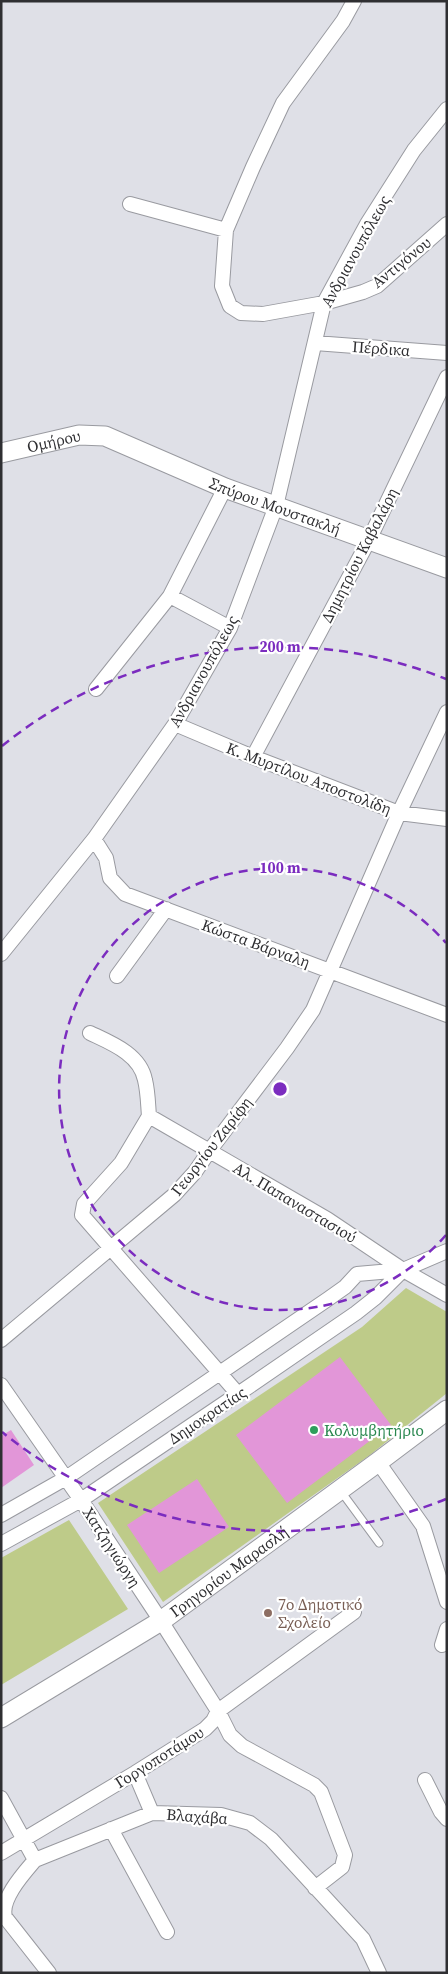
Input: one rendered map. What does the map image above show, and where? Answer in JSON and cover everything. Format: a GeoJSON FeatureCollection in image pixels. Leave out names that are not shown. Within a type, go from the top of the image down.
{"type":"FeatureCollection","features":[{"type":"Feature","properties":{"kind":"street"},"geometry":{"type":"LineString","coordinates":[[130,204],[226,230],[283,103],[344,21],[354,1]]}},
{"type":"Feature","properties":{"kind":"street","name":"Ανδριανουπόλεως"},"geometry":{"type":"LineString","coordinates":[[1,954],[94,839],[175,724],[230,628],[276,506],[324,303],[367,224],[414,150],[447,110]]}},
{"type":"Feature","properties":{"kind":"street","name":"Αντιγόνου"},"geometry":{"type":"LineString","coordinates":[[226,230],[222,286],[230,306],[241,313],[263,314],[324,303],[377,286],[447,224]]}},
{"type":"Feature","properties":{"kind":"street","name":"Πέρδικα"},"geometry":{"type":"LineString","coordinates":[[315,343],[447,353]]}},
{"type":"Feature","properties":{"kind":"street","name":"Δημητρίου Καβαλάρη"},"geometry":{"type":"LineString","coordinates":[[253,757],[369,540],[447,376]]}},
{"type":"Feature","properties":{"kind":"street","name":"Ομήρου"},"geometry":{"type":"LineString","coordinates":[[1,453],[79,435],[106,436]]}},
{"type":"Feature","properties":{"kind":"street","name":"Σπύρου Μουστακλή"},"geometry":{"type":"LineString","coordinates":[[106,436],[225,488],[447,568]]}},
{"type":"Feature","properties":{"kind":"street"},"geometry":{"type":"LineString","coordinates":[[96,689],[170,596],[225,488]]}},
{"type":"Feature","properties":{"kind":"street"},"geometry":{"type":"LineString","coordinates":[[170,596],[230,628]]}},
{"type":"Feature","properties":{"kind":"street","name":"Γεωργίου Ζαρίφη"},"geometry":{"type":"LineString","coordinates":[[1,1340],[174,1195],[195,1172],[287,1048],[313,1010],[399,814],[447,712]]}},
{"type":"Feature","properties":{"kind":"street","name":"Κ. Μυρτίλου Αποστολίδη"},"geometry":{"type":"LineString","coordinates":[[175,724],[253,757],[399,814],[447,819]]}},
{"type":"Feature","properties":{"kind":"street","name":"Κώστα Βάρναλη"},"geometry":{"type":"LineString","coordinates":[[94,839],[106,858],[110,878],[125,894],[447,1014]]}},
{"type":"Feature","properties":{"kind":"street"},"geometry":{"type":"LineString","coordinates":[[117,976],[166,910]]}},
{"type":"Feature","properties":{"kind":"street"},"geometry":{"type":"LineString","coordinates":[[90,1033],[117,1047],[137,1063],[145,1080],[149,1116],[121,1163],[84,1204],[82,1215],[238,1394]]}},
{"type":"Feature","properties":{"kind":"street","name":"Αλ. Παπαναστασιού"},"geometry":{"type":"LineString","coordinates":[[149,1116],[326,1218],[402,1270],[447,1295]]}},
{"type":"Feature","properties":{"kind":"street","name":"Δημοκρατίας"},"geometry":{"type":"LineString","coordinates":[[1,1515],[66,1478],[328,1299],[357,1274],[402,1270],[447,1251]]}},
{"type":"Feature","properties":{"kind":"street","name":"Δημοκρατίας"},"geometry":{"type":"LineString","coordinates":[[1,1544],[81,1500],[238,1394],[356,1313],[375,1298],[402,1270]]}},
{"type":"Feature","properties":{"kind":"street","name":"Χατζηγιώργη"},"geometry":{"type":"LineString","coordinates":[[1,1385],[81,1500],[161,1621],[235,1742],[314,1785],[323,1796],[346,1855],[342,1867],[315,1888]]}},
{"type":"Feature","properties":{"kind":"street","name":"Γρηγορίου Μαρασλή"},"geometry":{"type":"LineString","coordinates":[[1,1718],[161,1621],[447,1410]]}},
{"type":"Feature","properties":{"kind":"street"},"geometry":{"type":"LineString","coordinates":[[378,1462],[423,1526],[447,1602]]}},
{"type":"Feature","properties":{"kind":"street","name":"Γοργοποτάμου"},"geometry":{"type":"LineString","coordinates":[[1,1853],[135,1773],[204,1729],[213,1721],[218,1712],[354,1612]]}},
{"type":"Feature","properties":{"kind":"street"},"geometry":{"type":"LineString","coordinates":[[442,1645],[447,1629]]}},
{"type":"Feature","properties":{"kind":"street"},"geometry":{"type":"LineString","coordinates":[[135,1773],[152,1813]]}},
{"type":"Feature","properties":{"kind":"street"},"geometry":{"type":"LineString","coordinates":[[425,1780],[441,1812],[447,1819]]}},
{"type":"Feature","properties":{"kind":"street"},"geometry":{"type":"LineString","coordinates":[[1,1798],[35,1860],[5,1898],[2,1908],[4,1917],[49,1973]]}},
{"type":"Feature","properties":{"kind":"street","name":"Βλαχάβα"},"geometry":{"type":"LineString","coordinates":[[35,1860],[152,1813],[222,1815],[250,1822],[271,1839],[363,1939],[379,1973]]}},
{"type":"Feature","properties":{"kind":"street"},"geometry":{"type":"LineString","coordinates":[[111,1829],[167,1932]]}},
{"type":"Feature","properties":{"kind":"lane"},"geometry":{"type":"LineString","coordinates":[[340,1490],[379,1543]]}},
{"type":"Feature","properties":{"kind":"green space"},"geometry":{"type":"Polygon","coordinates":[[[406,1288],[447,1312],[447,1393],[370,1455],[163,1602],[98,1503],[362,1327],[406,1288]]]}},
{"type":"Feature","properties":{"kind":"green space"},"geometry":{"type":"Polygon","coordinates":[[[69,1520],[128,1609],[1,1685],[1,1558],[69,1520]]]}},
{"type":"Feature","properties":{"kind":"building","name":"Κολυμβητήριο"},"geometry":{"type":"Polygon","coordinates":[[[340,1357],[391,1425],[287,1503],[236,1435],[340,1357]]]}},
{"type":"Feature","properties":{"kind":"building"},"geometry":{"type":"Polygon","coordinates":[[[11,1430],[34,1465],[1,1488],[1,1436],[11,1430]]]}},
{"type":"Feature","properties":{"kind":"building"},"geometry":{"type":"Polygon","coordinates":[[[197,1479],[229,1527],[159,1573],[127,1525],[197,1479]]]}},
{"type":"Feature","properties":{"kind":"place","name":"Κολυμβητήριο"},"geometry":{"type":"Point","coordinates":[314,1430]}},
{"type":"Feature","properties":{"kind":"place","name":"7ο Δημοτικό Σχολείο"},"geometry":{"type":"Point","coordinates":[268,1613]}}]}
